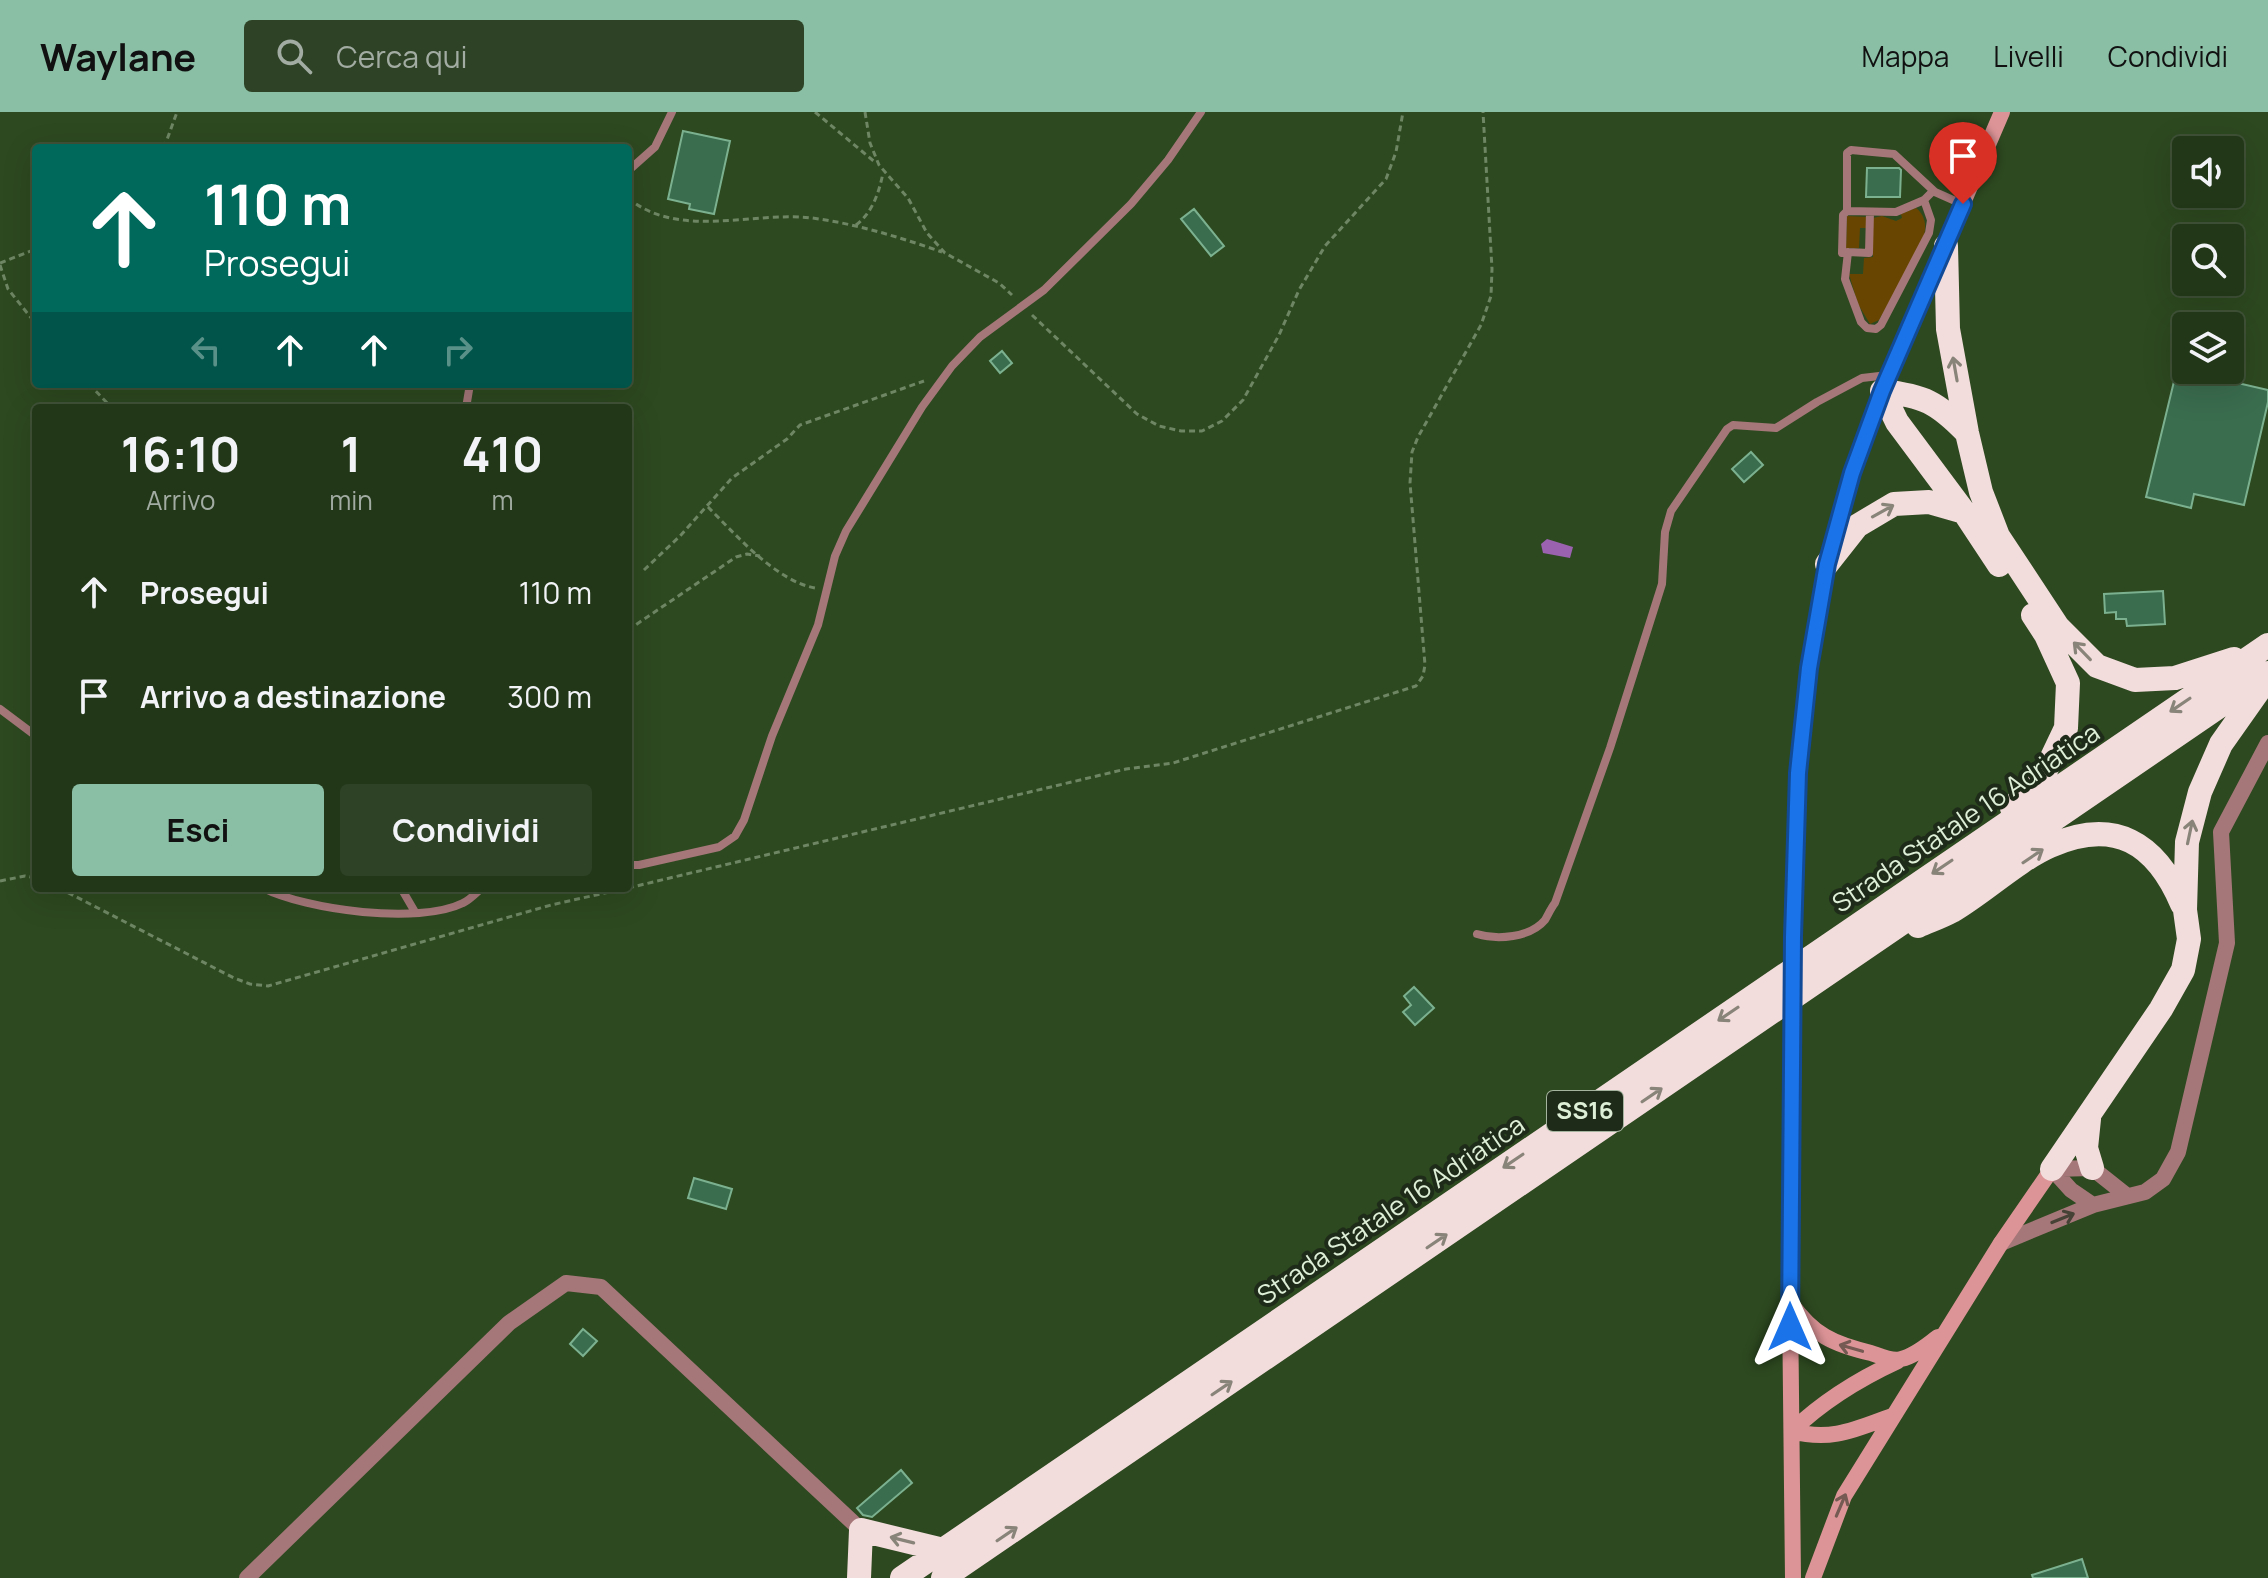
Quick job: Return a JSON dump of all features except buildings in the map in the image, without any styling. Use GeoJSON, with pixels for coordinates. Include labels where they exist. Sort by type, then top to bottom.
{"type":"FeatureCollection","features":[{"type":"Feature","properties":{"kind":"highway"},"geometry":{"type":"LineString","coordinates":[[1946,246],[1948,329],[1981,492],[1998,536],[2058,627],[2097,666],[2135,680],[2175,678],[2266,662]]}},
{"type":"Feature","properties":{"kind":"highway"},"geometry":{"type":"LineString","coordinates":[[1886,383],[1945,411],[1967,433]]}},
{"type":"Feature","properties":{"kind":"highway"},"geometry":{"type":"LineString","coordinates":[[1886,383],[1897,422],[1964,512],[2046,635],[2068,683],[2066,728],[2046,770],[1987,837]]}},
{"type":"Feature","properties":{"kind":"highway"},"geometry":{"type":"LineString","coordinates":[[1827,564],[1857,526],[1894,504],[1929,502],[1964,512]]}},
{"type":"Feature","properties":{"kind":"highway"},"geometry":{"type":"LineString","coordinates":[[2052,1169],[2161,1009],[2183,970],[2189,939],[2185,910],[2187,842],[2200,792],[2221,744],[2266,662]]}},
{"type":"Feature","properties":{"kind":"highway","name":"Strada Statale 16 Adriatica"},"geometry":{"type":"LineString","coordinates":[[902,1578],[1987,837],[2266,662]]}},
{"type":"Feature","properties":{"kind":"highway","name":"Strada Statale 16 Adriatica"},"geometry":{"type":"LineString","coordinates":[[943,1578],[1868,948],[2266,662]]}},
{"type":"Feature","properties":{"kind":"highway"},"geometry":{"type":"LineString","coordinates":[[1868,948],[1951,912],[2049,846],[2092,833],[2127,838],[2151,854],[2171,878],[2185,910]]}},
{"type":"Feature","properties":{"kind":"highway"},"geometry":{"type":"LineString","coordinates":[[2089,1115],[2086,1148],[2092,1168]]}},
{"type":"Feature","properties":{"kind":"highway"},"geometry":{"type":"LineString","coordinates":[[859,1578],[861,1530],[943,1550]]}},
{"type":"Feature","properties":{"kind":"main road"},"geometry":{"type":"LineString","coordinates":[[1793,1578],[1790,1302],[1793,937],[1798,773],[1809,668],[1827,564],[1852,473],[1886,383],[2002,112]]}},
{"type":"Feature","properties":{"kind":"main road"},"geometry":{"type":"LineString","coordinates":[[1813,1578],[1844,1496],[2001,1243],[2052,1169]]}},
{"type":"Feature","properties":{"kind":"main road"},"geometry":{"type":"LineString","coordinates":[[1790,1302],[1816,1333],[1843,1347],[1898,1361]]}},
{"type":"Feature","properties":{"kind":"main road"},"geometry":{"type":"LineString","coordinates":[[1792,1431],[1814,1410],[1873,1373],[1917,1352],[1946,1331]]}},
{"type":"Feature","properties":{"kind":"main road"},"geometry":{"type":"LineString","coordinates":[[1792,1431],[1814,1437],[1840,1434],[1892,1416]]}},
{"type":"Feature","properties":{"kind":"street"},"geometry":{"type":"LineString","coordinates":[[2001,1243],[2093,1205],[2145,1192],[2163,1179],[2178,1152],[2227,943],[2221,832],[2268,743]]}},
{"type":"Feature","properties":{"kind":"street"},"geometry":{"type":"LineString","coordinates":[[2052,1169],[2092,1168],[2126,1195]]}},
{"type":"Feature","properties":{"kind":"street"},"geometry":{"type":"LineString","coordinates":[[2052,1169],[2071,1190],[2093,1205]]}},
{"type":"Feature","properties":{"kind":"street"},"geometry":{"type":"LineString","coordinates":[[247,1578],[509,1323],[566,1283],[601,1287],[861,1530]]}},
{"type":"Feature","properties":{"kind":"lane"},"geometry":{"type":"LineString","coordinates":[[632,167],[655,147],[672,112]]}},
{"type":"Feature","properties":{"kind":"lane"},"geometry":{"type":"LineString","coordinates":[[632,865],[719,847],[735,836],[744,820],[772,736],[818,625],[835,556],[846,531],[922,407],[952,366],[980,337],[1044,290],[1131,204],[1168,160],[1201,112]]}},
{"type":"Feature","properties":{"kind":"lane"},"geometry":{"type":"LineString","coordinates":[[1870,212],[1869,253],[1842,253],[1843,215],[1847,211],[1847,153],[1851,150],[1894,154],[1933,191],[1963,204]]}},
{"type":"Feature","properties":{"kind":"lane"},"geometry":{"type":"LineString","coordinates":[[1847,211],[1896,212],[1924,200],[1933,191]]}},
{"type":"Feature","properties":{"kind":"lane"},"geometry":{"type":"LineString","coordinates":[[1848,252],[1845,279],[1861,322],[1867,328],[1876,329],[1881,325],[1929,233],[1931,220],[1924,200]]}},
{"type":"Feature","properties":{"kind":"lane"},"geometry":{"type":"LineString","coordinates":[[1477,934],[1488,938],[1521,935],[1543,923],[1555,903],[1610,748],[1662,584],[1665,532],[1671,511],[1727,429],[1733,425],[1776,428],[1862,378],[1886,383]]}},
{"type":"Feature","properties":{"kind":"lane"},"geometry":{"type":"LineString","coordinates":[[0,709],[32,733]]}},
{"type":"Feature","properties":{"kind":"lane"},"geometry":{"type":"LineString","coordinates":[[276,892],[333,909],[386,915],[442,910],[464,903],[477,892]]}},
{"type":"Feature","properties":{"kind":"lane"},"geometry":{"type":"LineString","coordinates":[[403,892],[415,912]]}},
{"type":"Feature","properties":{"kind":"path"},"geometry":{"type":"LineString","coordinates":[[165,144],[177,112]]}},
{"type":"Feature","properties":{"kind":"path"},"geometry":{"type":"LineString","coordinates":[[815,112],[879,165],[908,198],[927,233],[945,253]]}},
{"type":"Feature","properties":{"kind":"path"},"geometry":{"type":"LineString","coordinates":[[865,112],[870,143],[879,165]]}},
{"type":"Feature","properties":{"kind":"path"},"geometry":{"type":"LineString","coordinates":[[632,201],[671,219],[722,221],[784,217],[856,225],[945,253],[999,283],[1137,414],[1159,426],[1181,431],[1202,431],[1222,421],[1243,400],[1325,246],[1386,179],[1396,152],[1403,112]]}},
{"type":"Feature","properties":{"kind":"path"},"geometry":{"type":"LineString","coordinates":[[632,887],[1126,769],[1173,763],[1416,686],[1423,676],[1425,665],[1410,483],[1412,452],[1481,325],[1491,296],[1483,112]]}},
{"type":"Feature","properties":{"kind":"path"},"geometry":{"type":"LineString","coordinates":[[856,225],[864,218],[879,191],[884,171]]}},
{"type":"Feature","properties":{"kind":"path"},"geometry":{"type":"LineString","coordinates":[[32,251],[0,264],[8,289],[32,319]]}},
{"type":"Feature","properties":{"kind":"path"},"geometry":{"type":"LineString","coordinates":[[644,570],[680,536],[732,478],[777,447],[800,425],[916,385],[952,366]]}},
{"type":"Feature","properties":{"kind":"path"},"geometry":{"type":"LineString","coordinates":[[93,388],[108,404]]}},
{"type":"Feature","properties":{"kind":"path"},"geometry":{"type":"LineString","coordinates":[[707,505],[741,541],[786,576],[805,586],[827,590]]}},
{"type":"Feature","properties":{"kind":"path"},"geometry":{"type":"LineString","coordinates":[[632,627],[736,557],[747,554],[760,556]]}},
{"type":"Feature","properties":{"kind":"path"},"geometry":{"type":"LineString","coordinates":[[0,881],[32,877]]}},
{"type":"Feature","properties":{"kind":"path"},"geometry":{"type":"LineString","coordinates":[[67,892],[234,978],[268,986],[551,905],[609,892]]}},
{"type":"Feature","properties":{"kind":"shaded area"},"geometry":{"type":"Polygon","coordinates":[[[1916,208],[1922,214],[1925,226],[1919,249],[1879,320],[1870,324],[1858,304],[1849,274],[1863,274],[1864,258],[1873,257],[1873,218],[1882,216],[1896,221],[1902,218],[1901,214],[1916,208]]]}},
{"type":"Feature","properties":{"kind":"shaded area"},"geometry":{"type":"Polygon","coordinates":[[[1847,216],[1868,217],[1867,228],[1860,228],[1859,248],[1846,248],[1847,216]]]}},
{"type":"Feature","properties":{"kind":"shaded area"},"geometry":{"type":"Polygon","coordinates":[[[1547,539],[1573,547],[1570,558],[1543,553],[1541,544],[1547,539]]]}},
{"type":"Feature","properties":{"kind":"route"},"geometry":{"type":"LineString","coordinates":[[1790,1327],[1793,937],[1798,773],[1809,668],[1827,564],[1852,473],[1882,391],[1963,204]]}}]}
